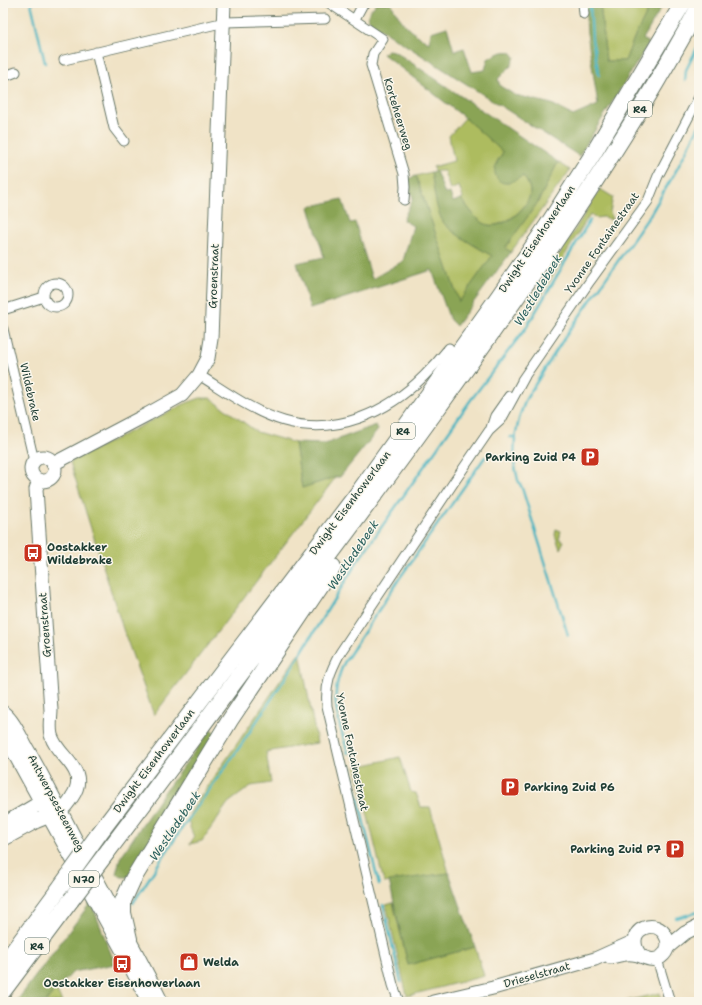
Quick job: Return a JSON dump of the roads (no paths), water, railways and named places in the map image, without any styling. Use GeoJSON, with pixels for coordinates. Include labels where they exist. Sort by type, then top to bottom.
{"type":"FeatureCollection","features":[{"type":"Feature","properties":{"kind":"highway","name":"Dwight Eisenhowerlaan"},"geometry":{"type":"LineString","coordinates":[[4,962],[98,835],[361,489],[494,302],[547,226],[593,154],[683,3]]}},
{"type":"Feature","properties":{"kind":"highway","name":"Dwight Eisenhowerlaan"},"geometry":{"type":"LineString","coordinates":[[3,991],[385,480],[502,319],[578,208],[670,61],[699,7]]}},
{"type":"Feature","properties":{"kind":"highway"},"geometry":{"type":"LineString","coordinates":[[129,939],[123,913],[123,901],[133,879],[230,720],[348,544],[385,480]]}},
{"type":"Feature","properties":{"kind":"main road","name":"Antwerpsesteenweg"},"geometry":{"type":"LineString","coordinates":[[3,713],[16,730],[51,807],[149,1002]]}},
{"type":"Feature","properties":{"kind":"main road","name":"Antwerpsesteenweg"},"geometry":{"type":"LineString","coordinates":[[3,732],[51,807],[129,939],[161,1002]]}},
{"type":"Feature","properties":{"kind":"main road"},"geometry":{"type":"LineString","coordinates":[[3,824],[51,807]]}},
{"type":"Feature","properties":{"kind":"main road"},"geometry":{"type":"LineString","coordinates":[[3,839],[32,822],[51,807]]}},
{"type":"Feature","properties":{"kind":"street","name":"Groenstraat"},"geometry":{"type":"LineString","coordinates":[[53,464],[182,395],[199,375],[208,358],[211,339],[224,3]]}},
{"type":"Feature","properties":{"kind":"street"},"geometry":{"type":"LineString","coordinates":[[329,3],[354,19],[365,3]]}},
{"type":"Feature","properties":{"kind":"street"},"geometry":{"type":"LineString","coordinates":[[583,3],[584,14]]}},
{"type":"Feature","properties":{"kind":"street"},"geometry":{"type":"LineString","coordinates":[[64,60],[224,22],[324,19]]}},
{"type":"Feature","properties":{"kind":"street","name":"Korteheerweg"},"geometry":{"type":"LineString","coordinates":[[354,19],[383,39],[373,54],[371,65],[404,174],[406,187],[404,200]]}},
{"type":"Feature","properties":{"kind":"street"},"geometry":{"type":"LineString","coordinates":[[96,52],[114,128],[124,141]]}},
{"type":"Feature","properties":{"kind":"street"},"geometry":{"type":"LineString","coordinates":[[3,77],[16,72]]}},
{"type":"Feature","properties":{"kind":"street","name":"Yvonne Fontainestraat"},"geometry":{"type":"LineString","coordinates":[[399,1002],[393,985],[327,706],[327,683],[340,653],[454,482],[490,431],[501,420],[525,376],[590,281],[648,201],[658,176],[699,97]]}},
{"type":"Feature","properties":{"kind":"street"},"geometry":{"type":"LineString","coordinates":[[3,310],[44,297]]}},
{"type":"Feature","properties":{"kind":"street","name":"Wildebrake"},"geometry":{"type":"LineString","coordinates":[[3,329],[18,387],[34,461]]}},
{"type":"Feature","properties":{"kind":"street"},"geometry":{"type":"LineString","coordinates":[[199,375],[253,408],[283,420],[309,426],[325,426],[356,420],[388,404],[424,376],[448,348]]}},
{"type":"Feature","properties":{"kind":"street"},"geometry":{"type":"LineString","coordinates":[[40,457],[50,459],[53,464],[54,471],[50,478],[39,480],[31,471],[34,461],[40,457]]}},
{"type":"Feature","properties":{"kind":"street","name":"Groenstraat"},"geometry":{"type":"LineString","coordinates":[[39,480],[36,489],[51,710],[51,735],[57,746],[72,765],[78,777],[77,790],[64,808],[51,807]]}},
{"type":"Feature","properties":{"kind":"street","name":"Drieselstraat"},"geometry":{"type":"LineString","coordinates":[[433,1002],[494,988],[595,959],[635,941],[639,932],[646,927],[655,927],[664,932],[676,928],[699,925]]}},
{"type":"Feature","properties":{"kind":"street","name":"Drieselstraat"},"geometry":{"type":"LineString","coordinates":[[595,959],[632,954],[649,960],[657,959],[668,947],[685,933],[699,925]]}},
{"type":"Feature","properties":{"kind":"street"},"geometry":{"type":"LineString","coordinates":[[664,932],[667,937],[668,947]]}},
{"type":"Feature","properties":{"kind":"street"},"geometry":{"type":"LineString","coordinates":[[635,941],[635,947],[641,956]]}},
{"type":"Feature","properties":{"kind":"street"},"geometry":{"type":"LineString","coordinates":[[657,959],[670,1002]]}},
{"type":"Feature","properties":{"kind":"waterway"},"geometry":{"type":"LineString","coordinates":[[31,3],[45,63]]}},
{"type":"Feature","properties":{"kind":"waterway"},"geometry":{"type":"LineString","coordinates":[[590,3],[592,39],[599,75]]}},
{"type":"Feature","properties":{"kind":"waterway"},"geometry":{"type":"LineString","coordinates":[[685,81],[686,70],[699,44]]}},
{"type":"Feature","properties":{"kind":"waterway","name":"Westledebeek"},"geometry":{"type":"LineString","coordinates":[[568,635],[522,488],[518,480],[514,462],[515,437],[520,415],[526,399],[563,340],[650,215],[677,169],[699,126]]}},
{"type":"Feature","properties":{"kind":"waterway","name":"Westledebeek"},"geometry":{"type":"LineString","coordinates":[[133,903],[180,831],[241,745],[288,674],[357,562],[470,401],[526,328],[590,220]]}},
{"type":"Feature","properties":{"kind":"waterway","name":"Westledebeek"},"geometry":{"type":"LineString","coordinates":[[510,437],[515,437]]}},
{"type":"Feature","properties":{"kind":"waterway"},"geometry":{"type":"LineString","coordinates":[[348,753],[336,708],[336,687],[344,663],[399,579],[485,457]]}},
{"type":"Feature","properties":{"kind":"waterway"},"geometry":{"type":"LineString","coordinates":[[350,766],[379,885]]}},
{"type":"Feature","properties":{"kind":"waterway"},"geometry":{"type":"LineString","coordinates":[[383,905],[401,982]]}},
{"type":"Feature","properties":{"kind":"waterway","name":"Westledebeek"},"geometry":{"type":"LineString","coordinates":[[676,918],[699,912]]}},
{"type":"Feature","properties":{"kind":"place","name":"Parking Zuid P4"},"geometry":{"type":"Point","coordinates":[590,457]}},
{"type":"Feature","properties":{"kind":"place","name":"Oostakker Wildebrake"},"geometry":{"type":"Point","coordinates":[33,553]}},
{"type":"Feature","properties":{"kind":"place","name":"Parking Zuid P6"},"geometry":{"type":"Point","coordinates":[510,787]}},
{"type":"Feature","properties":{"kind":"place","name":"Parking Zuid P7"},"geometry":{"type":"Point","coordinates":[675,849]}},
{"type":"Feature","properties":{"kind":"place","name":"Welda"},"geometry":{"type":"Point","coordinates":[189,962]}},
{"type":"Feature","properties":{"kind":"place","name":"Oostakker Eisenhowerlaan"},"geometry":{"type":"Point","coordinates":[122,964]}}]}
